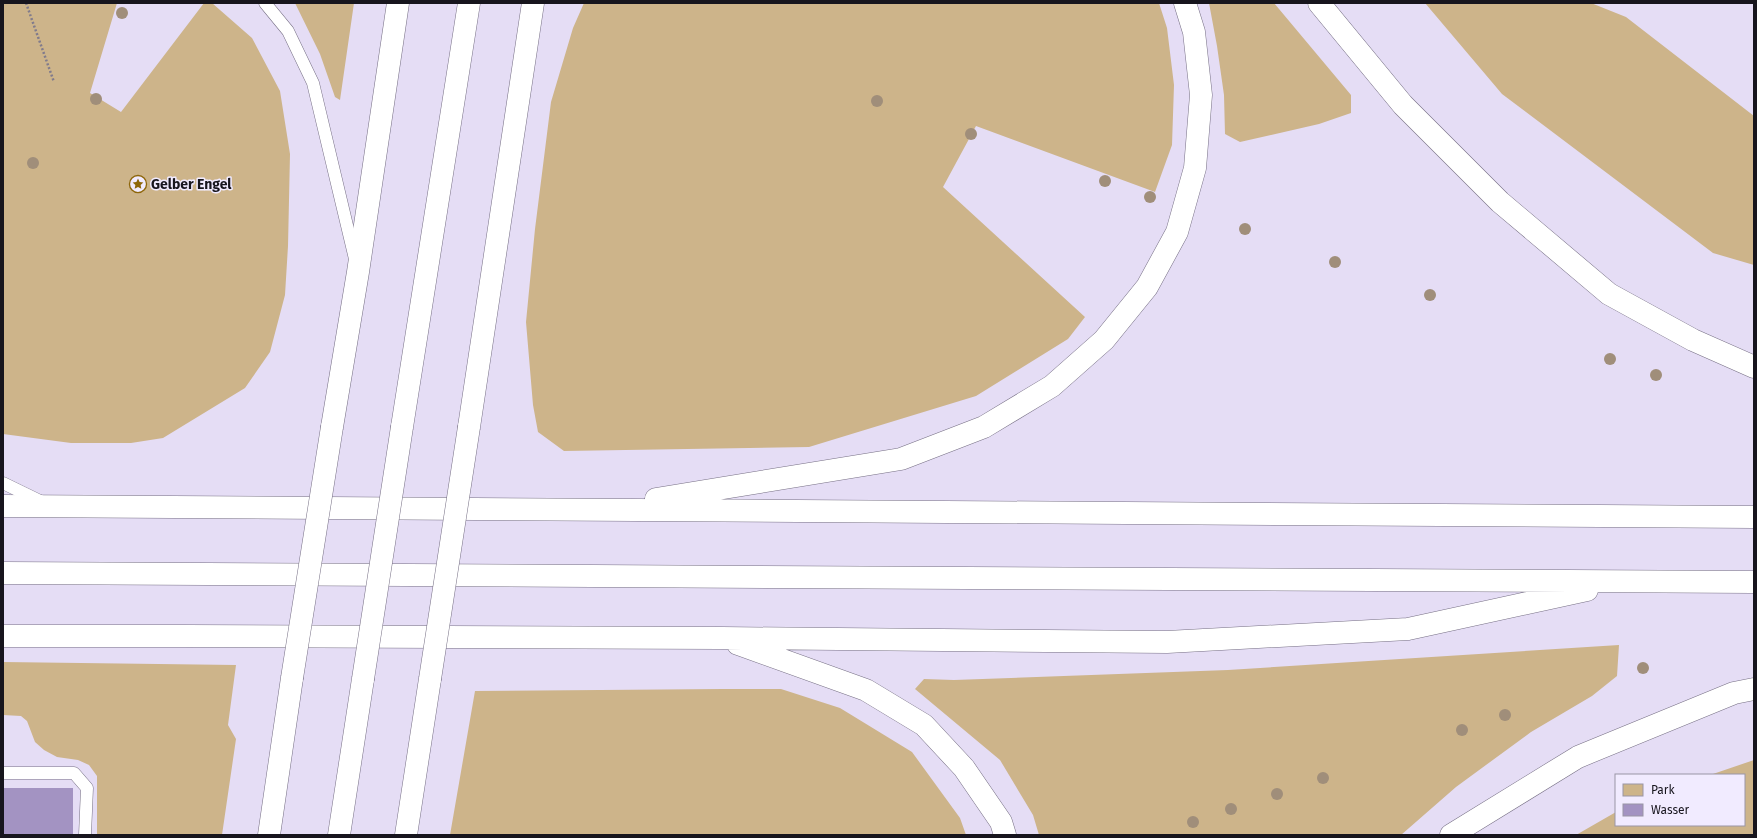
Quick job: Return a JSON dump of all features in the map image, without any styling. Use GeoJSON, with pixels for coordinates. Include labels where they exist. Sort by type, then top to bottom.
{"type":"FeatureCollection","features":[{"type":"Feature","properties":{"kind":"highway"},"geometry":{"type":"LineString","coordinates":[[269,835],[292,678],[358,272],[398,3]]}},
{"type":"Feature","properties":{"kind":"highway"},"geometry":{"type":"LineString","coordinates":[[339,835],[469,3]]}},
{"type":"Feature","properties":{"kind":"highway"},"geometry":{"type":"LineString","coordinates":[[406,835],[533,3]]}},
{"type":"Feature","properties":{"kind":"highway"},"geometry":{"type":"LineString","coordinates":[[517,106],[548,3]]}},
{"type":"Feature","properties":{"kind":"highway"},"geometry":{"type":"LineString","coordinates":[[595,509],[901,459],[984,427],[1052,386],[1104,340],[1147,287],[1177,232],[1195,168],[1201,95],[1194,32],[1185,3]]}},
{"type":"Feature","properties":{"kind":"highway"},"geometry":{"type":"LineString","coordinates":[[1319,3],[1403,105],[1494,197],[1609,294],[1693,340],[1754,367]]}},
{"type":"Feature","properties":{"kind":"highway"},"geometry":{"type":"LineString","coordinates":[[3,506],[1754,517]]}},
{"type":"Feature","properties":{"kind":"highway"},"geometry":{"type":"LineString","coordinates":[[3,574],[1754,582]]}},
{"type":"Feature","properties":{"kind":"highway"},"geometry":{"type":"LineString","coordinates":[[3,636],[722,638],[1167,642],[1408,629],[1627,581]]}},
{"type":"Feature","properties":{"kind":"highway"},"geometry":{"type":"LineString","coordinates":[[3,647],[185,636]]}},
{"type":"Feature","properties":{"kind":"highway"},"geometry":{"type":"LineString","coordinates":[[722,638],[866,690],[924,725],[964,768],[1001,822],[1005,835]]}},
{"type":"Feature","properties":{"kind":"highway"},"geometry":{"type":"LineString","coordinates":[[1451,835],[1578,757],[1734,693],[1754,689]]}},
{"type":"Feature","properties":{"kind":"lane"},"geometry":{"type":"LineString","coordinates":[[265,3],[288,31],[313,83],[358,272]]}},
{"type":"Feature","properties":{"kind":"lane"},"geometry":{"type":"LineString","coordinates":[[3,483],[48,506]]}},
{"type":"Feature","properties":{"kind":"lane"},"geometry":{"type":"LineString","coordinates":[[3,773],[74,773],[87,788],[85,835]]}},
{"type":"Feature","properties":{"kind":"path"},"geometry":{"type":"LineString","coordinates":[[26,3],[54,82]]}},
{"type":"Feature","properties":{"kind":"green space"},"geometry":{"type":"Polygon","coordinates":[[[3,3],[117,3],[90,93],[121,112],[204,3],[212,3],[252,38],[280,91],[290,154],[288,246],[285,295],[270,352],[245,388],[163,438],[131,443],[71,443],[3,434],[3,3]]]}},
{"type":"Feature","properties":{"kind":"green space"},"geometry":{"type":"Polygon","coordinates":[[[295,3],[354,3],[340,100],[335,97],[320,54],[295,3]]]}},
{"type":"Feature","properties":{"kind":"green space"},"geometry":{"type":"Polygon","coordinates":[[[584,3],[1159,3],[1167,28],[1174,85],[1172,145],[1155,192],[976,126],[943,187],[1085,317],[1068,339],[976,396],[809,447],[564,451],[538,432],[533,405],[526,322],[535,229],[551,102],[573,28],[584,3]]]}},
{"type":"Feature","properties":{"kind":"green space"},"geometry":{"type":"Polygon","coordinates":[[[1209,3],[1274,3],[1351,95],[1351,113],[1319,124],[1240,142],[1225,134],[1224,95],[1209,3]]]}},
{"type":"Feature","properties":{"kind":"green space"},"geometry":{"type":"Polygon","coordinates":[[[1425,3],[1591,3],[1626,17],[1754,116],[1754,265],[1713,253],[1502,94],[1425,3]]]}},
{"type":"Feature","properties":{"kind":"green space"},"geometry":{"type":"Polygon","coordinates":[[[1619,645],[1617,676],[1592,696],[1531,732],[1456,787],[1401,835],[1039,835],[1033,815],[1000,760],[915,689],[924,679],[954,680],[1228,670],[1619,645]]]}},
{"type":"Feature","properties":{"kind":"green space"},"geometry":{"type":"Polygon","coordinates":[[[3,662],[236,665],[228,725],[236,739],[222,835],[97,835],[97,776],[89,765],[78,760],[57,757],[44,750],[35,742],[27,721],[21,716],[3,715],[3,662]]]}},
{"type":"Feature","properties":{"kind":"green space"},"geometry":{"type":"Polygon","coordinates":[[[781,689],[840,708],[912,752],[960,818],[966,835],[450,835],[475,691],[781,689]]]}},
{"type":"Feature","properties":{"kind":"green space"},"geometry":{"type":"Polygon","coordinates":[[[1754,760],[1754,835],[1576,835],[1615,813],[1615,826],[1745,826],[1745,774],[1713,774],[1754,760]]]}},
{"type":"Feature","properties":{"kind":"water"},"geometry":{"type":"Polygon","coordinates":[[[3,788],[73,788],[73,835],[3,835],[3,788]]]}},
{"type":"Feature","properties":{"kind":"place","name":"Gelber Engel"},"geometry":{"type":"Point","coordinates":[138,184]}}]}
